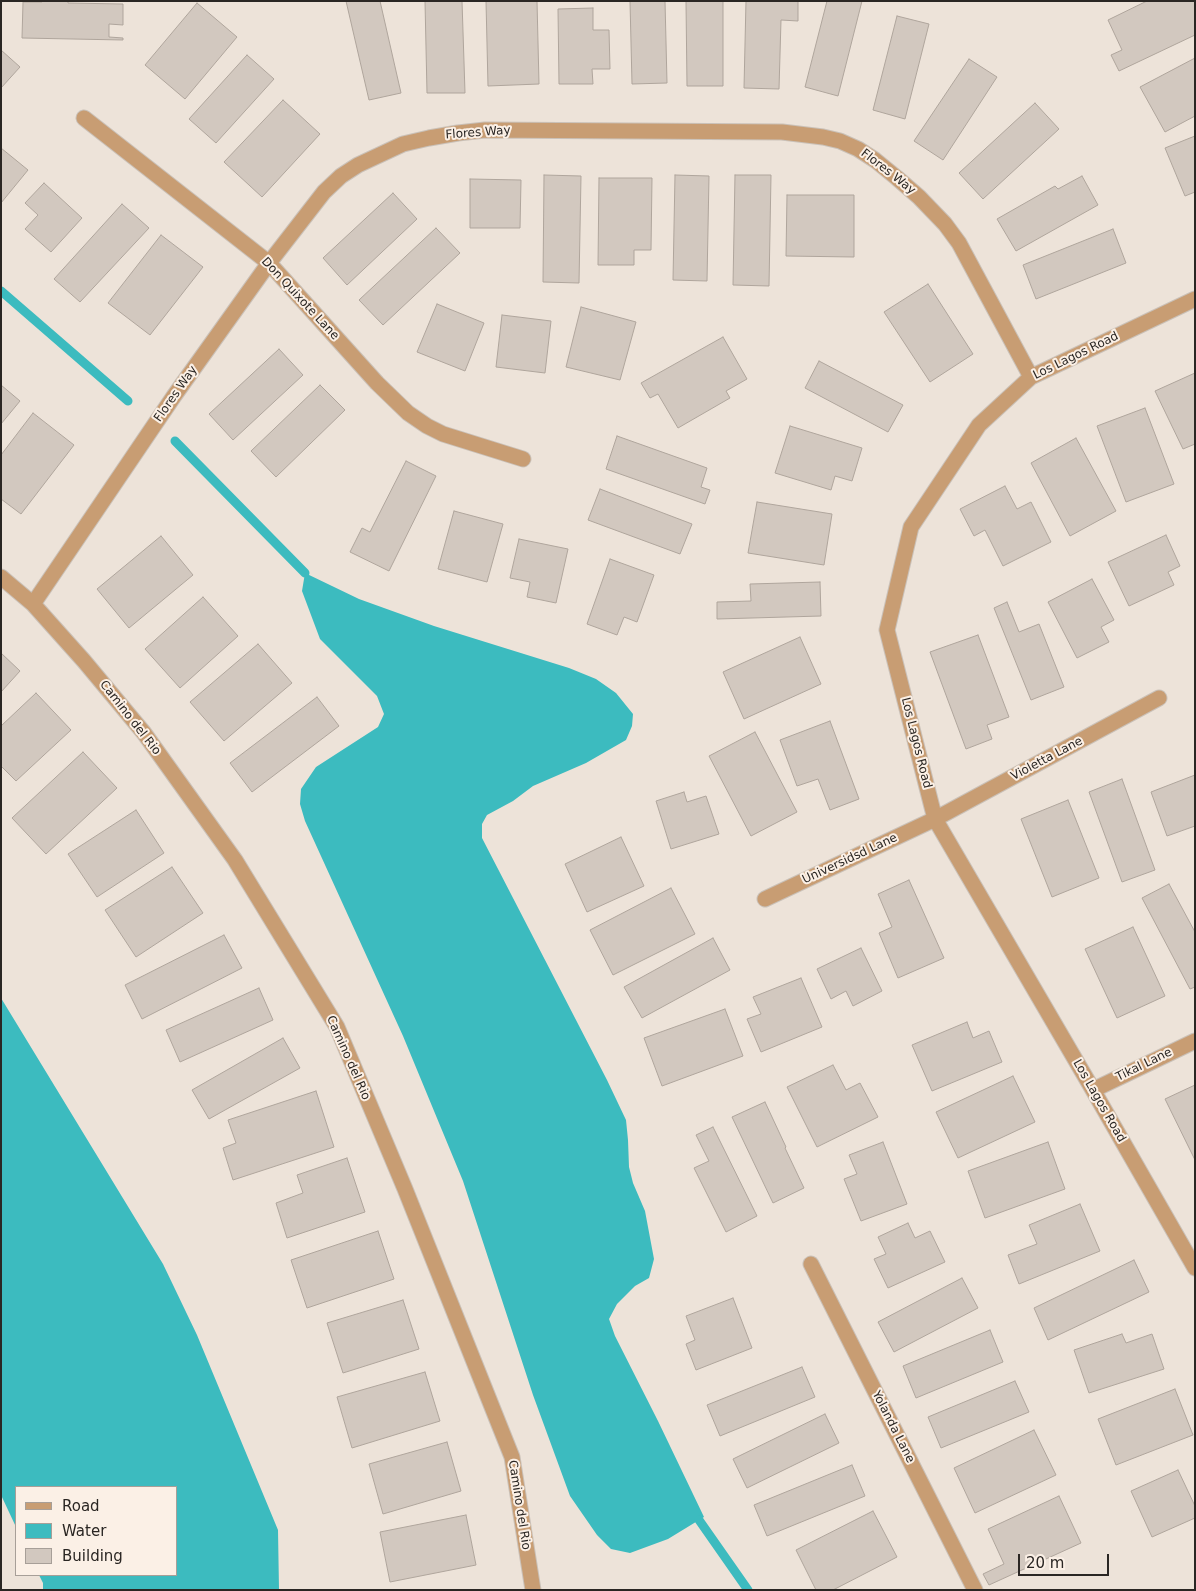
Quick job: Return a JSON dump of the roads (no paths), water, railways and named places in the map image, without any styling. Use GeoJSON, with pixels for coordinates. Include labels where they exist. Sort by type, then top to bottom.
{"type":"FeatureCollection","features":[{"type":"Feature","properties":{"kind":"street","name":"Don Quixote Lane"},"geometry":{"type":"LineString","coordinates":[[84,118],[269,263],[377,384],[408,414],[443,434],[523,459]]}},
{"type":"Feature","properties":{"kind":"street","name":"Flores Way"},"geometry":{"type":"LineString","coordinates":[[33,604],[174,396],[269,263],[324,192],[341,176],[358,165],[404,144],[429,138],[486,130],[782,132],[805,134],[840,141],[858,148],[919,197],[945,224],[959,243],[1031,377]]}},
{"type":"Feature","properties":{"kind":"street","name":"Los Lagos Road"},"geometry":{"type":"LineString","coordinates":[[1195,299],[1031,377],[979,425],[911,527],[887,630],[935,819],[1195,1268]]}},
{"type":"Feature","properties":{"kind":"street","name":"Camino del Rio"},"geometry":{"type":"LineString","coordinates":[[1,578],[33,604],[84,661],[150,741],[235,860],[337,1027],[405,1189],[512,1457],[533,1590]]}},
{"type":"Feature","properties":{"kind":"street","name":"Violetta Lane"},"geometry":{"type":"LineString","coordinates":[[935,819],[1159,698]]}},
{"type":"Feature","properties":{"kind":"street","name":"Universidsd Lane"},"geometry":{"type":"LineString","coordinates":[[765,899],[935,819]]}},
{"type":"Feature","properties":{"kind":"street","name":"Tikal Lane"},"geometry":{"type":"LineString","coordinates":[[1093,1090],[1195,1040]]}},
{"type":"Feature","properties":{"kind":"street","name":"Yolanda Lane"},"geometry":{"type":"LineString","coordinates":[[811,1264],[975,1590]]}},
{"type":"Feature","properties":{"kind":"water"},"geometry":{"type":"Polygon","coordinates":[[[305,573],[359,599],[434,626],[569,668],[596,679],[616,693],[633,714],[632,726],[626,740],[586,763],[533,786],[513,801],[487,815],[482,824],[482,838],[626,1120],[629,1167],[633,1183],[645,1211],[654,1259],[649,1278],[635,1286],[617,1304],[609,1319],[615,1336],[704,1517],[668,1539],[630,1553],[611,1549],[597,1535],[570,1496],[533,1395],[463,1181],[403,1036],[305,821],[300,804],[301,789],[316,767],[378,727],[384,714],[377,696],[320,639],[302,591],[305,573]]]}},
{"type":"Feature","properties":{"kind":"water"},"geometry":{"type":"Polygon","coordinates":[[[1,998],[163,1264],[197,1335],[278,1530],[279,1590],[43,1590],[43,1583],[40,1576],[178,1576],[178,1486],[15,1486],[15,1525],[1,1495],[1,998]]]}},
{"type":"Feature","properties":{"kind":"waterway"},"geometry":{"type":"LineString","coordinates":[[1,291],[128,401]]}},
{"type":"Feature","properties":{"kind":"waterway"},"geometry":{"type":"LineString","coordinates":[[175,441],[305,573]]}},
{"type":"Feature","properties":{"kind":"waterway"},"geometry":{"type":"LineString","coordinates":[[699,1520],[748,1590]]}}]}
